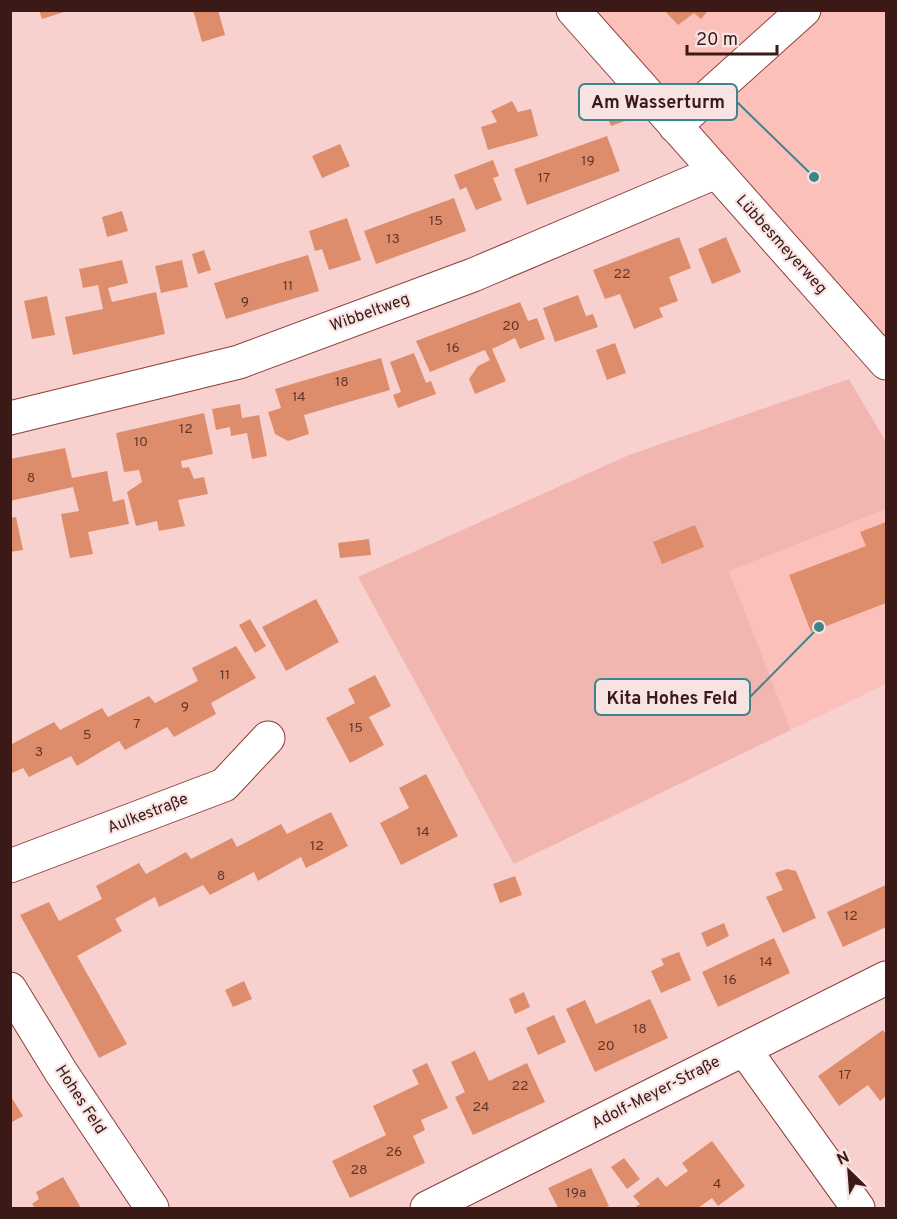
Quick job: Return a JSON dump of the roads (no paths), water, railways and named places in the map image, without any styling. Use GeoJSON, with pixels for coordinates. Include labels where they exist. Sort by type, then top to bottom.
{"type":"FeatureCollection","features":[{"type":"Feature","properties":{"kind":"street","name":"Lübbesmeyerweg"},"geometry":{"type":"LineString","coordinates":[[573,10],[886,363]]}},
{"type":"Feature","properties":{"kind":"street"},"geometry":{"type":"LineString","coordinates":[[675,126],[804,10]]}},
{"type":"Feature","properties":{"kind":"street","name":"Wibbeltweg"},"geometry":{"type":"LineString","coordinates":[[10,418],[239,362],[473,275],[716,172]]}},
{"type":"Feature","properties":{"kind":"street","name":"Aulkestraße"},"geometry":{"type":"LineString","coordinates":[[10,866],[224,785],[268,738]]}},
{"type":"Feature","properties":{"kind":"street","name":"Adolf-Meyer-Straße"},"geometry":{"type":"LineString","coordinates":[[427,1209],[886,978]]}},
{"type":"Feature","properties":{"kind":"street","name":"Hohes Feld"},"geometry":{"type":"LineString","coordinates":[[10,988],[61,1072],[152,1209]]}},
{"type":"Feature","properties":{"kind":"street"},"geometry":{"type":"LineString","coordinates":[[744,1049],[858,1209]]}},
{"type":"Feature","properties":{"kind":"place","name":"Am Wasserturm"},"geometry":{"type":"Point","coordinates":[814,177]}},
{"type":"Feature","properties":{"kind":"place","name":"Kita Hohes Feld"},"geometry":{"type":"Point","coordinates":[819,627]}}]}
